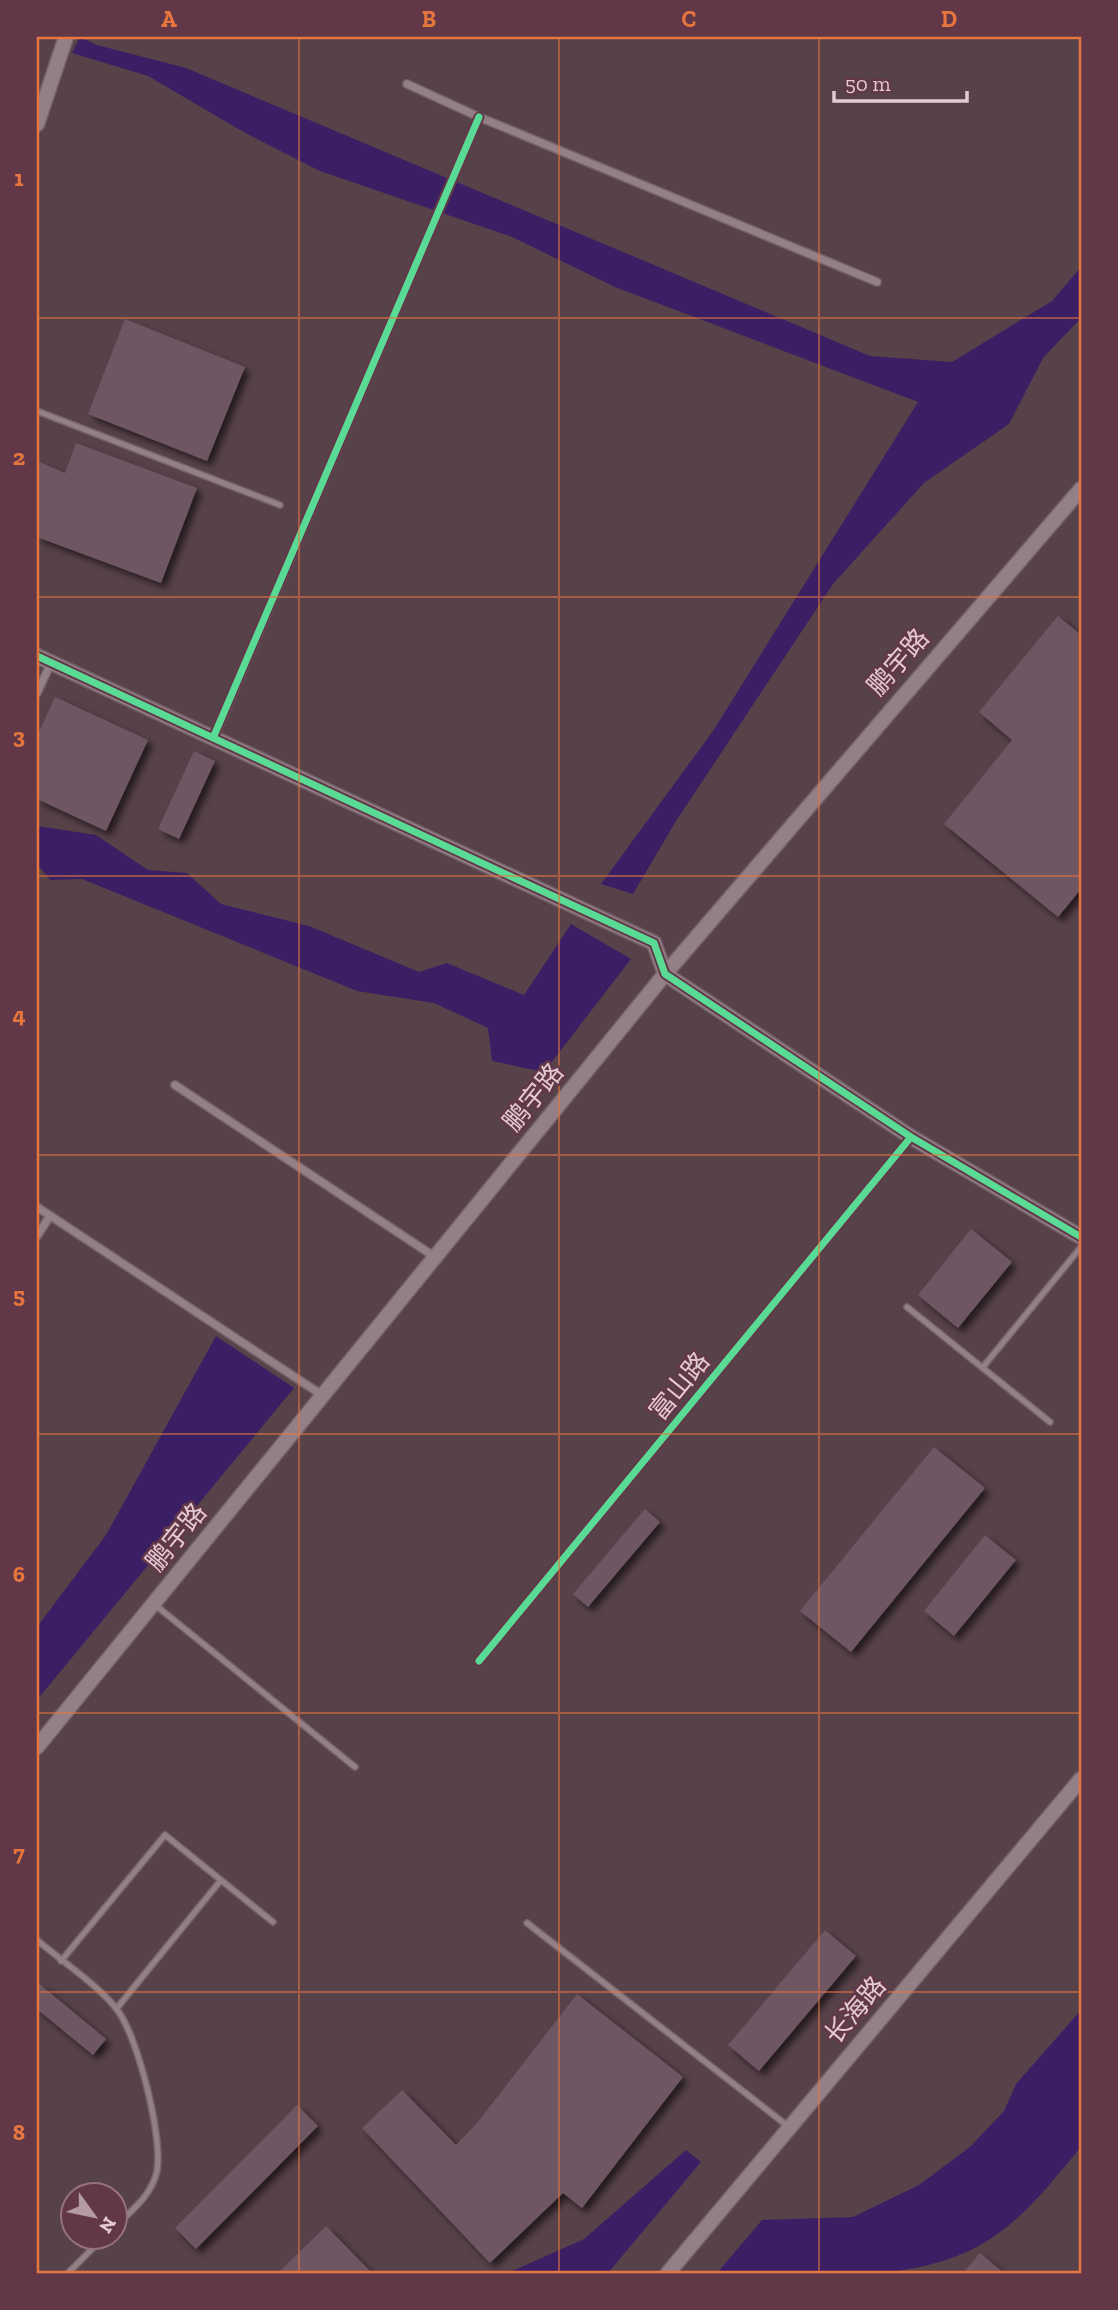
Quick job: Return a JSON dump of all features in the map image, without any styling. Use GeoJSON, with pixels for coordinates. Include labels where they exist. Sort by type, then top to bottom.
{"type":"FeatureCollection","features":[{"type":"Feature","properties":{"kind":"street"},"geometry":{"type":"LineString","coordinates":[[37,124],[66,37]]}},
{"type":"Feature","properties":{"kind":"street"},"geometry":{"type":"LineString","coordinates":[[407,84],[479,117],[877,282]]}},
{"type":"Feature","properties":{"kind":"street"},"geometry":{"type":"LineString","coordinates":[[213,738],[479,117]]}},
{"type":"Feature","properties":{"kind":"street","name":"鹏宇路"},"geometry":{"type":"LineString","coordinates":[[37,1747],[664,974],[1081,489]]}},
{"type":"Feature","properties":{"kind":"street"},"geometry":{"type":"LineString","coordinates":[[37,656],[654,943],[664,974],[911,1137],[1081,1237]]}},
{"type":"Feature","properties":{"kind":"street"},"geometry":{"type":"LineString","coordinates":[[37,693],[51,663]]}},
{"type":"Feature","properties":{"kind":"street"},"geometry":{"type":"LineString","coordinates":[[175,1085],[435,1256]]}},
{"type":"Feature","properties":{"kind":"street","name":"富山路"},"geometry":{"type":"LineString","coordinates":[[479,1661],[911,1137]]}},
{"type":"Feature","properties":{"kind":"street"},"geometry":{"type":"LineString","coordinates":[[37,1207],[322,1395]]}},
{"type":"Feature","properties":{"kind":"street"},"geometry":{"type":"LineString","coordinates":[[37,1236],[50,1216]]}},
{"type":"Feature","properties":{"kind":"street","name":"长海路"},"geometry":{"type":"LineString","coordinates":[[668,2273],[1081,1779]]}},
{"type":"Feature","properties":{"kind":"lane"},"geometry":{"type":"LineString","coordinates":[[37,411],[280,505]]}},
{"type":"Feature","properties":{"kind":"lane"},"geometry":{"type":"LineString","coordinates":[[983,1367],[1081,1247]]}},
{"type":"Feature","properties":{"kind":"lane"},"geometry":{"type":"LineString","coordinates":[[907,1307],[1051,1422]]}},
{"type":"Feature","properties":{"kind":"lane"},"geometry":{"type":"LineString","coordinates":[[153,1604],[355,1767]]}},
{"type":"Feature","properties":{"kind":"lane"},"geometry":{"type":"LineString","coordinates":[[61,1961],[165,1835],[273,1922]]}},
{"type":"Feature","properties":{"kind":"lane"},"geometry":{"type":"LineString","coordinates":[[117,2008],[221,1880]]}},
{"type":"Feature","properties":{"kind":"lane"},"geometry":{"type":"LineString","coordinates":[[527,1923],[789,2127]]}},
{"type":"Feature","properties":{"kind":"lane"},"geometry":{"type":"LineString","coordinates":[[37,1940],[117,2008],[133,2034],[157,2136],[157,2171],[148,2194],[130,2212]]}},
{"type":"Feature","properties":{"kind":"lane"},"geometry":{"type":"LineString","coordinates":[[68,2273],[91,2250]]}},
{"type":"Feature","properties":{"kind":"shaded area"},"geometry":{"type":"Polygon","coordinates":[[[80,37],[97,45],[186,68],[870,356],[952,362],[1052,301],[1081,267],[1081,318],[1043,358],[1009,424],[924,483],[833,584],[676,821],[633,894],[601,884],[713,731],[918,402],[615,287],[512,237],[320,171],[247,134],[148,76],[72,53],[80,37]]]}},
{"type":"Feature","properties":{"kind":"shaded area"},"geometry":{"type":"Polygon","coordinates":[[[37,826],[96,835],[148,870],[187,873],[221,904],[309,926],[419,972],[447,963],[524,995],[571,924],[631,959],[544,1072],[492,1061],[488,1028],[434,1003],[357,991],[82,879],[50,880],[37,864],[37,826]]]}},
{"type":"Feature","properties":{"kind":"shaded area"},"geometry":{"type":"Polygon","coordinates":[[[216,1336],[294,1388],[37,1700],[37,1627],[106,1535],[216,1336]]]}},
{"type":"Feature","properties":{"kind":"shaded area"},"geometry":{"type":"Polygon","coordinates":[[[1081,2010],[1081,2147],[1031,2205],[996,2235],[966,2252],[934,2264],[898,2271],[824,2275],[717,2273],[762,2220],[853,2217],[919,2185],[970,2147],[1004,2111],[1016,2084],[1081,2010]]]}},
{"type":"Feature","properties":{"kind":"shaded area"},"geometry":{"type":"Polygon","coordinates":[[[686,2150],[701,2162],[608,2273],[508,2273],[584,2239],[686,2150]]]}},
{"type":"Feature","properties":{"kind":"building"},"geometry":{"type":"Polygon","coordinates":[[[125,319],[245,367],[207,461],[88,414],[125,319]]]}},
{"type":"Feature","properties":{"kind":"building"},"geometry":{"type":"Polygon","coordinates":[[[76,443],[197,488],[161,583],[37,537],[37,461],[65,473],[76,443]]]}},
{"type":"Feature","properties":{"kind":"building"},"geometry":{"type":"Polygon","coordinates":[[[1058,616],[1081,635],[1081,889],[1058,917],[944,824],[1012,740],[979,712],[1058,616]]]}},
{"type":"Feature","properties":{"kind":"building"},"geometry":{"type":"Polygon","coordinates":[[[55,697],[148,740],[106,831],[37,799],[37,736],[55,697]]]}},
{"type":"Feature","properties":{"kind":"building"},"geometry":{"type":"Polygon","coordinates":[[[194,751],[215,761],[179,839],[158,829],[194,751]]]}},
{"type":"Feature","properties":{"kind":"building"},"geometry":{"type":"Polygon","coordinates":[[[971,1229],[1012,1262],[958,1328],[918,1295],[971,1229]]]}},
{"type":"Feature","properties":{"kind":"building"},"geometry":{"type":"Polygon","coordinates":[[[934,1447],[985,1488],[851,1652],[800,1611],[934,1447]]]}},
{"type":"Feature","properties":{"kind":"building"},"geometry":{"type":"Polygon","coordinates":[[[645,1509],[660,1522],[588,1607],[573,1594],[645,1509]]]}},
{"type":"Feature","properties":{"kind":"building"},"geometry":{"type":"Polygon","coordinates":[[[985,1535],[1016,1560],[954,1636],[924,1611],[985,1535]]]}},
{"type":"Feature","properties":{"kind":"building"},"geometry":{"type":"Polygon","coordinates":[[[825,1930],[856,1956],[759,2071],[728,2045],[825,1930]]]}},
{"type":"Feature","properties":{"kind":"building"},"geometry":{"type":"Polygon","coordinates":[[[37,1982],[106,2039],[93,2055],[37,2009],[37,1982]]]}},
{"type":"Feature","properties":{"kind":"building"},"geometry":{"type":"Polygon","coordinates":[[[577,1994],[683,2077],[582,2208],[563,2193],[490,2263],[362,2128],[402,2090],[456,2145],[477,2123],[577,1994]]]}},
{"type":"Feature","properties":{"kind":"building"},"geometry":{"type":"Polygon","coordinates":[[[297,2105],[318,2126],[196,2249],[175,2228],[297,2105]]]}},
{"type":"Feature","properties":{"kind":"building"},"geometry":{"type":"Polygon","coordinates":[[[326,2226],[372,2273],[278,2273],[326,2226]]]}},
{"type":"Feature","properties":{"kind":"building"},"geometry":{"type":"Polygon","coordinates":[[[980,2253],[1004,2273],[963,2273],[980,2253]]]}},
{"type":"Feature","properties":{"kind":"cycle path"},"geometry":{"type":"LineString","coordinates":[[213,738],[479,117]]}},
{"type":"Feature","properties":{"kind":"cycle path"},"geometry":{"type":"LineString","coordinates":[[37,656],[654,943],[665,974],[911,1137],[1081,1237]]}},
{"type":"Feature","properties":{"kind":"cycle path"},"geometry":{"type":"LineString","coordinates":[[479,1661],[911,1137]]}}]}
